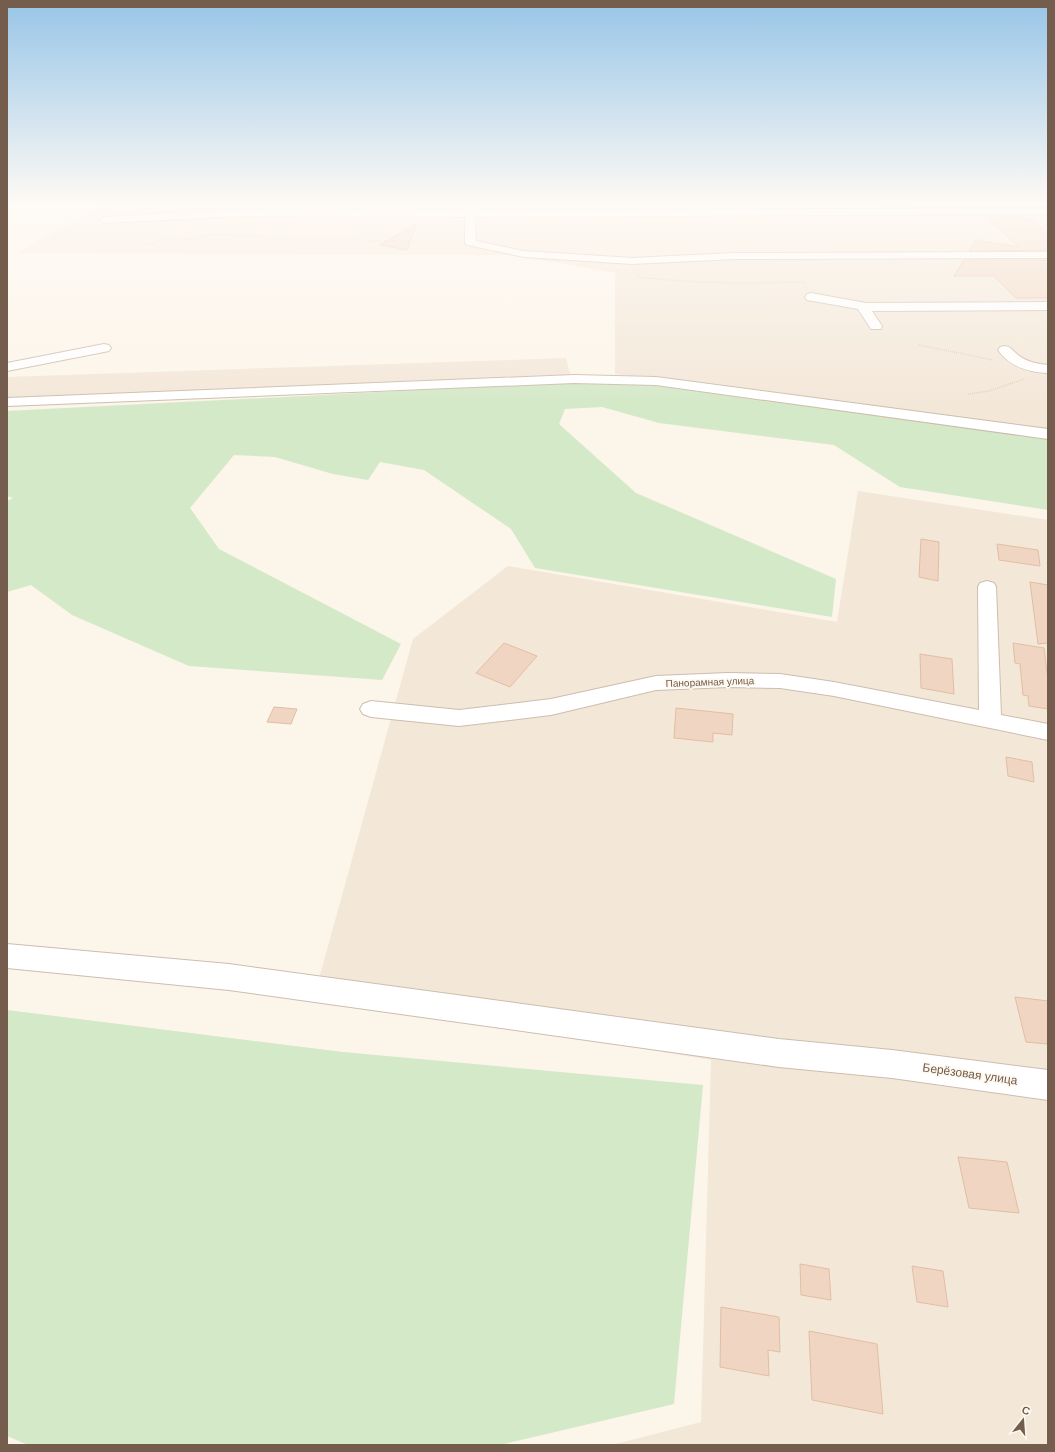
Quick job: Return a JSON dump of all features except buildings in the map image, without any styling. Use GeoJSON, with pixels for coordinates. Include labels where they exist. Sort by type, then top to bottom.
{"type":"FeatureCollection","features":[{"type":"Feature","properties":{"kind":"street"},"geometry":{"type":"LineString","coordinates":[[811,297],[862,306],[1048,306]]}},
{"type":"Feature","properties":{"kind":"street"},"geometry":{"type":"LineString","coordinates":[[862,306],[876,326]]}},
{"type":"Feature","properties":{"kind":"street"},"geometry":{"type":"LineString","coordinates":[[7,367],[104,348]]}},
{"type":"Feature","properties":{"kind":"street"},"geometry":{"type":"LineString","coordinates":[[1005,350],[1011,358],[1023,366],[1046,369]]}},
{"type":"Feature","properties":{"kind":"street"},"geometry":{"type":"LineString","coordinates":[[7,402],[574,379],[648,381],[1048,434]]}},
{"type":"Feature","properties":{"kind":"street"},"geometry":{"type":"LineString","coordinates":[[987,587],[990,720]]}},
{"type":"Feature","properties":{"kind":"street","name":"Панорамная улица"},"geometry":{"type":"LineString","coordinates":[[371,709],[459,718],[551,707],[656,684],[728,680],[780,681],[834,689],[1048,732]]}},
{"type":"Feature","properties":{"kind":"street","name":"Берёзовая улица"},"geometry":{"type":"LineString","coordinates":[[7,956],[229,977],[779,1053],[892,1064],[1048,1085]]}},
{"type":"Feature","properties":{"kind":"path"},"geometry":{"type":"LineString","coordinates":[[636,271],[639,277],[666,281],[717,283],[804,282],[811,297]]}},
{"type":"Feature","properties":{"kind":"path"},"geometry":{"type":"LineString","coordinates":[[919,345],[1023,366]]}},
{"type":"Feature","properties":{"kind":"path"},"geometry":{"type":"LineString","coordinates":[[968,394],[989,391],[1030,377],[1046,369]]}},
{"type":"Feature","properties":{"kind":"shaded area"},"geometry":{"type":"Polygon","coordinates":[[[602,271],[1048,271],[1048,430],[615,374],[615,273],[602,271]]]}},
{"type":"Feature","properties":{"kind":"shaded area"},"geometry":{"type":"Polygon","coordinates":[[[566,358],[571,377],[7,406],[7,377],[566,358]]]}},
{"type":"Feature","properties":{"kind":"shaded area"},"geometry":{"type":"Polygon","coordinates":[[[858,491],[1048,520],[1048,1445],[612,1445],[701,1422],[711,1060],[315,993],[413,639],[508,566],[837,622],[858,491]]]}},
{"type":"Feature","properties":{"kind":"green space"},"geometry":{"type":"Polygon","coordinates":[[[576,382],[654,385],[1048,438],[1048,510],[900,487],[834,445],[659,423],[602,407],[565,409],[559,424],[636,493],[836,579],[832,617],[535,568],[511,529],[424,470],[380,462],[368,480],[333,474],[275,457],[234,455],[190,508],[219,549],[401,644],[382,680],[189,666],[72,615],[31,585],[7,592],[7,501],[13,498],[7,496],[7,411],[576,382]]]}},
{"type":"Feature","properties":{"kind":"green space"},"geometry":{"type":"Polygon","coordinates":[[[7,1010],[343,1052],[703,1085],[674,1404],[500,1445],[28,1445],[7,1436],[7,1010]]]}}]}
